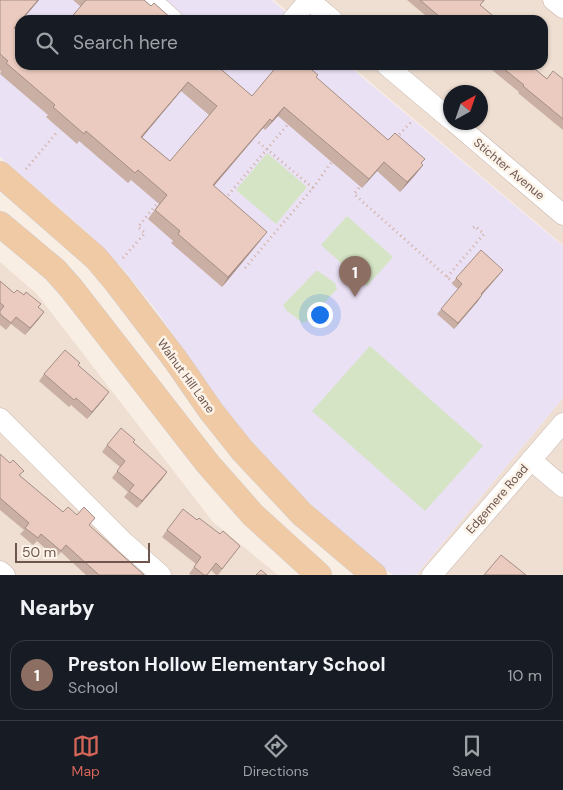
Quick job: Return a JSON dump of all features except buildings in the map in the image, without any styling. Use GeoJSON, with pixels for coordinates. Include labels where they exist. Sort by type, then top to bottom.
{"type":"FeatureCollection","features":[{"type":"Feature","properties":{"kind":"main road","name":"Walnut Hill Lane"},"geometry":{"type":"LineString","coordinates":[[11,174],[96,258],[117,283],[242,450],[302,514],[374,575]]}},
{"type":"Feature","properties":{"kind":"main road"},"geometry":{"type":"LineString","coordinates":[[0,224],[54,270],[65,282],[208,464],[253,515],[319,575]]}},
{"type":"Feature","properties":{"kind":"street"},"geometry":{"type":"LineString","coordinates":[[151,0],[168,15]]}},
{"type":"Feature","properties":{"kind":"street"},"geometry":{"type":"LineString","coordinates":[[296,15],[309,0],[327,15]]}},
{"type":"Feature","properties":{"kind":"street"},"geometry":{"type":"LineString","coordinates":[[553,0],[563,8]]}},
{"type":"Feature","properties":{"kind":"street"},"geometry":{"type":"LineString","coordinates":[[392,70],[443,113]]}},
{"type":"Feature","properties":{"kind":"street","name":"Stichter Avenue"},"geometry":{"type":"LineString","coordinates":[[463,130],[563,215]]}},
{"type":"Feature","properties":{"kind":"street"},"geometry":{"type":"LineString","coordinates":[[0,418],[124,542],[161,575]]}},
{"type":"Feature","properties":{"kind":"street","name":"Edgemere Road"},"geometry":{"type":"LineString","coordinates":[[432,575],[563,423]]}},
{"type":"Feature","properties":{"kind":"street"},"geometry":{"type":"LineString","coordinates":[[531,460],[563,487]]}},
{"type":"Feature","properties":{"kind":"street"},"geometry":{"type":"LineString","coordinates":[[0,570],[5,575]]}},
{"type":"Feature","properties":{"kind":"path"},"geometry":{"type":"LineString","coordinates":[[223,201],[290,123],[285,119]]}},
{"type":"Feature","properties":{"kind":"path"},"geometry":{"type":"LineString","coordinates":[[395,140],[413,120]]}},
{"type":"Feature","properties":{"kind":"path"},"geometry":{"type":"LineString","coordinates":[[11,174],[58,131]]}},
{"type":"Feature","properties":{"kind":"path"},"geometry":{"type":"LineString","coordinates":[[257,141],[313,188]]}},
{"type":"Feature","properties":{"kind":"path"},"geometry":{"type":"LineString","coordinates":[[326,154],[334,158],[337,164]]}},
{"type":"Feature","properties":{"kind":"path"},"geometry":{"type":"LineString","coordinates":[[245,268],[313,188],[334,158]]}},
{"type":"Feature","properties":{"kind":"path"},"geometry":{"type":"LineString","coordinates":[[358,178],[362,184],[354,194],[460,289]]}},
{"type":"Feature","properties":{"kind":"path"},"geometry":{"type":"LineString","coordinates":[[119,263],[145,233],[138,226],[156,205]]}},
{"type":"Feature","properties":{"kind":"path"},"geometry":{"type":"LineString","coordinates":[[447,277],[484,234],[475,226],[471,230]]}},
{"type":"Feature","properties":{"kind":"shaded area"},"geometry":{"type":"Polygon","coordinates":[[[0,0],[272,0],[289,15],[15,15],[15,70],[354,70],[563,246],[563,398],[417,574],[393,575],[331,524],[247,436],[153,306],[124,270],[87,232],[0,157],[0,0]]]}},
{"type":"Feature","properties":{"kind":"shaded area"},"geometry":{"type":"Polygon","coordinates":[[[274,0],[563,0],[563,245],[356,70],[548,70],[548,15],[291,15],[274,0]]]}},
{"type":"Feature","properties":{"kind":"shaded area"},"geometry":{"type":"Polygon","coordinates":[[[0,262],[37,294],[213,522],[278,575],[0,575],[0,262]]]}},
{"type":"Feature","properties":{"kind":"shaded area"},"geometry":{"type":"Polygon","coordinates":[[[563,398],[563,575],[417,574],[563,398]]]}},
{"type":"Feature","properties":{"kind":"green space"},"geometry":{"type":"Polygon","coordinates":[[[267,153],[307,187],[276,224],[236,190],[267,153]]]}},
{"type":"Feature","properties":{"kind":"green space"},"geometry":{"type":"Polygon","coordinates":[[[347,216],[393,257],[367,286],[321,245],[347,216]]]}},
{"type":"Feature","properties":{"kind":"green space"},"geometry":{"type":"Polygon","coordinates":[[[316,271],[335,283],[337,289],[303,323],[287,311],[283,305],[316,271]]]}},
{"type":"Feature","properties":{"kind":"green space"},"geometry":{"type":"Polygon","coordinates":[[[370,346],[483,446],[425,511],[312,411],[370,346]]]}},
{"type":"Feature","properties":{"kind":"place","name":"Preston Hollow Elementary School"},"geometry":{"type":"Point","coordinates":[355,297]}}]}
